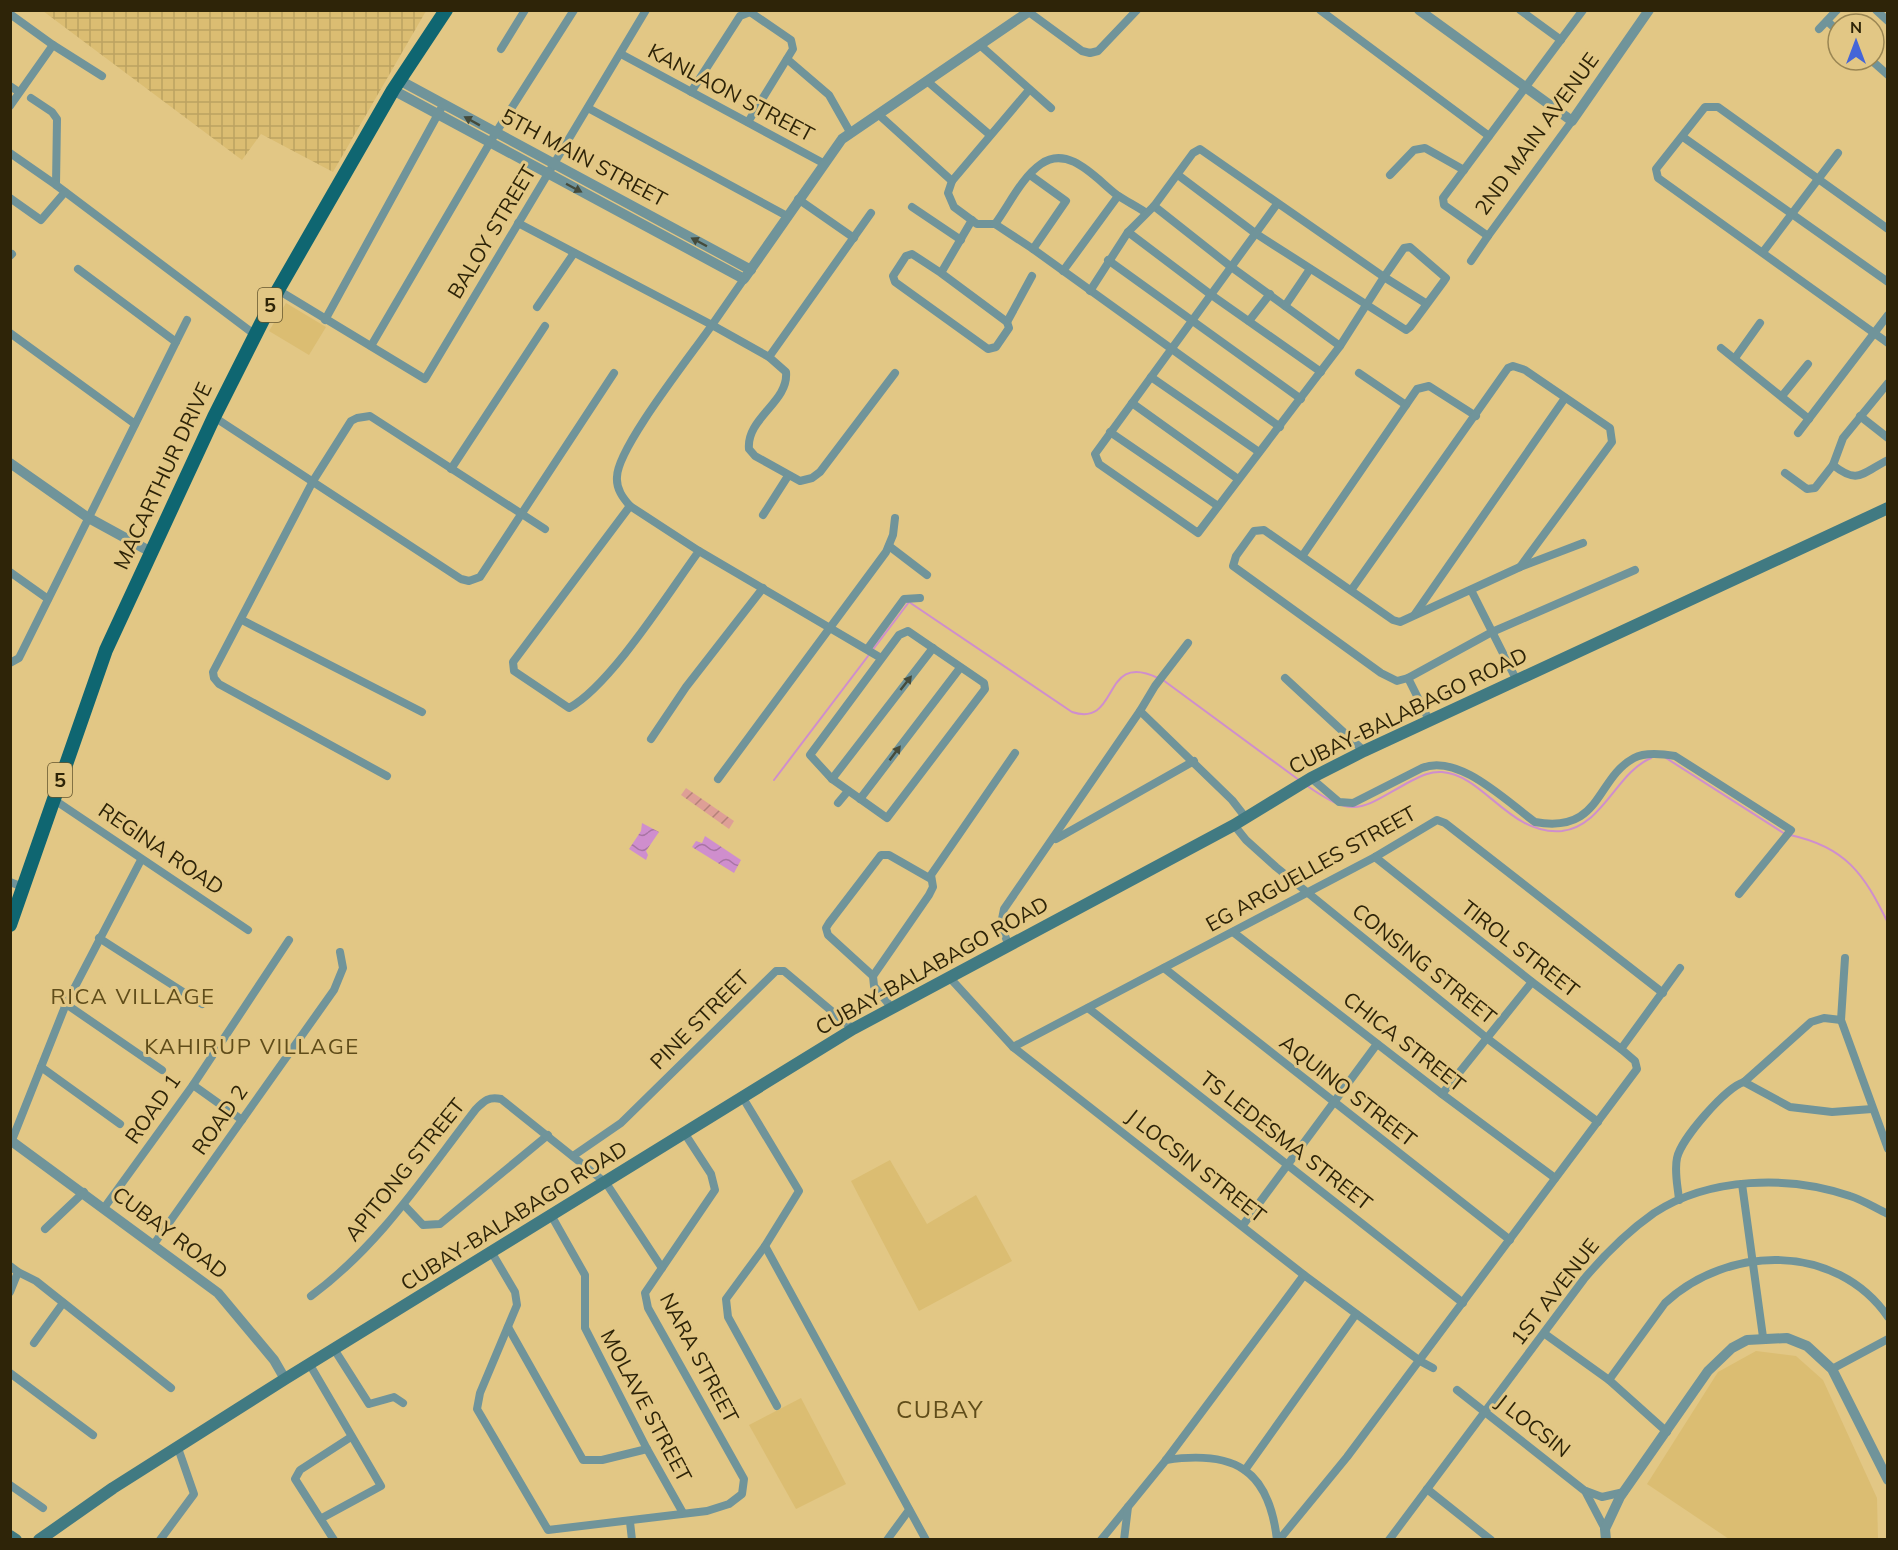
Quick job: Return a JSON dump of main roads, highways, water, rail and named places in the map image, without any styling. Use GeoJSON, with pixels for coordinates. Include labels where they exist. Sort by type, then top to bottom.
{"type":"FeatureCollection","features":[{"type":"Feature","properties":{"kind":"main road","name":"MACARTHUR DRIVE"},"geometry":{"type":"LineString","coordinates":[[10,925],[17,884],[53,799],[106,650],[151,552],[214,417],[278,290],[400,80],[436,10]]}},
{"type":"Feature","properties":{"kind":"main road","name":"MACARTHUR DRIVE"},"geometry":{"type":"LineString","coordinates":[[400,80],[446,10]]}},
{"type":"Feature","properties":{"kind":"main road","name":"CUBAY-BALABAGO ROAD"},"geometry":{"type":"LineString","coordinates":[[39,1539],[113,1488],[285,1379],[853,1029],[1240,821],[1307,780],[1364,751],[1887,508]]}},
{"type":"Feature","properties":{"kind":"main road"},"geometry":{"type":"LineString","coordinates":[[10,1536],[16,1539]]}},
{"type":"Feature","properties":{"kind":"water"},"geometry":{"type":"Polygon","coordinates":[[[642,823],[659,832],[646,851],[648,855],[646,860],[629,849],[641,831],[642,823]]]}},
{"type":"Feature","properties":{"kind":"water"},"geometry":{"type":"Polygon","coordinates":[[[705,836],[741,860],[734,873],[692,847],[696,841],[702,843],[705,836]]]}},
{"type":"Feature","properties":{"kind":"waterway"},"geometry":{"type":"LineString","coordinates":[[774,780],[909,602],[1072,712],[1087,714],[1098,710],[1118,681],[1127,674],[1140,672],[1158,678]]}},
{"type":"Feature","properties":{"kind":"waterway"},"geometry":{"type":"LineString","coordinates":[[1163,680],[1299,780]]}},
{"type":"Feature","properties":{"kind":"waterway"},"geometry":{"type":"LineString","coordinates":[[1306,785],[1337,803],[1348,807],[1359,807],[1422,776],[1442,772],[1471,783],[1527,824],[1544,830],[1562,831],[1588,820],[1628,775],[1651,758]]}},
{"type":"Feature","properties":{"kind":"waterway"},"geometry":{"type":"LineString","coordinates":[[1666,758],[1785,834]]}},
{"type":"Feature","properties":{"kind":"waterway"},"geometry":{"type":"LineString","coordinates":[[1790,835],[1826,847],[1851,865],[1870,890],[1888,923]]}},
{"type":"Feature","properties":{"kind":"district","name":"RICA VILLAGE"},"geometry":{"type":"Point","coordinates":[133,996]}},
{"type":"Feature","properties":{"kind":"district","name":"KAHIRUP VILLAGE"},"geometry":{"type":"Point","coordinates":[252,1046]}},
{"type":"Feature","properties":{"kind":"district","name":"CUBAY"},"geometry":{"type":"Point","coordinates":[940,1410]}}]}
